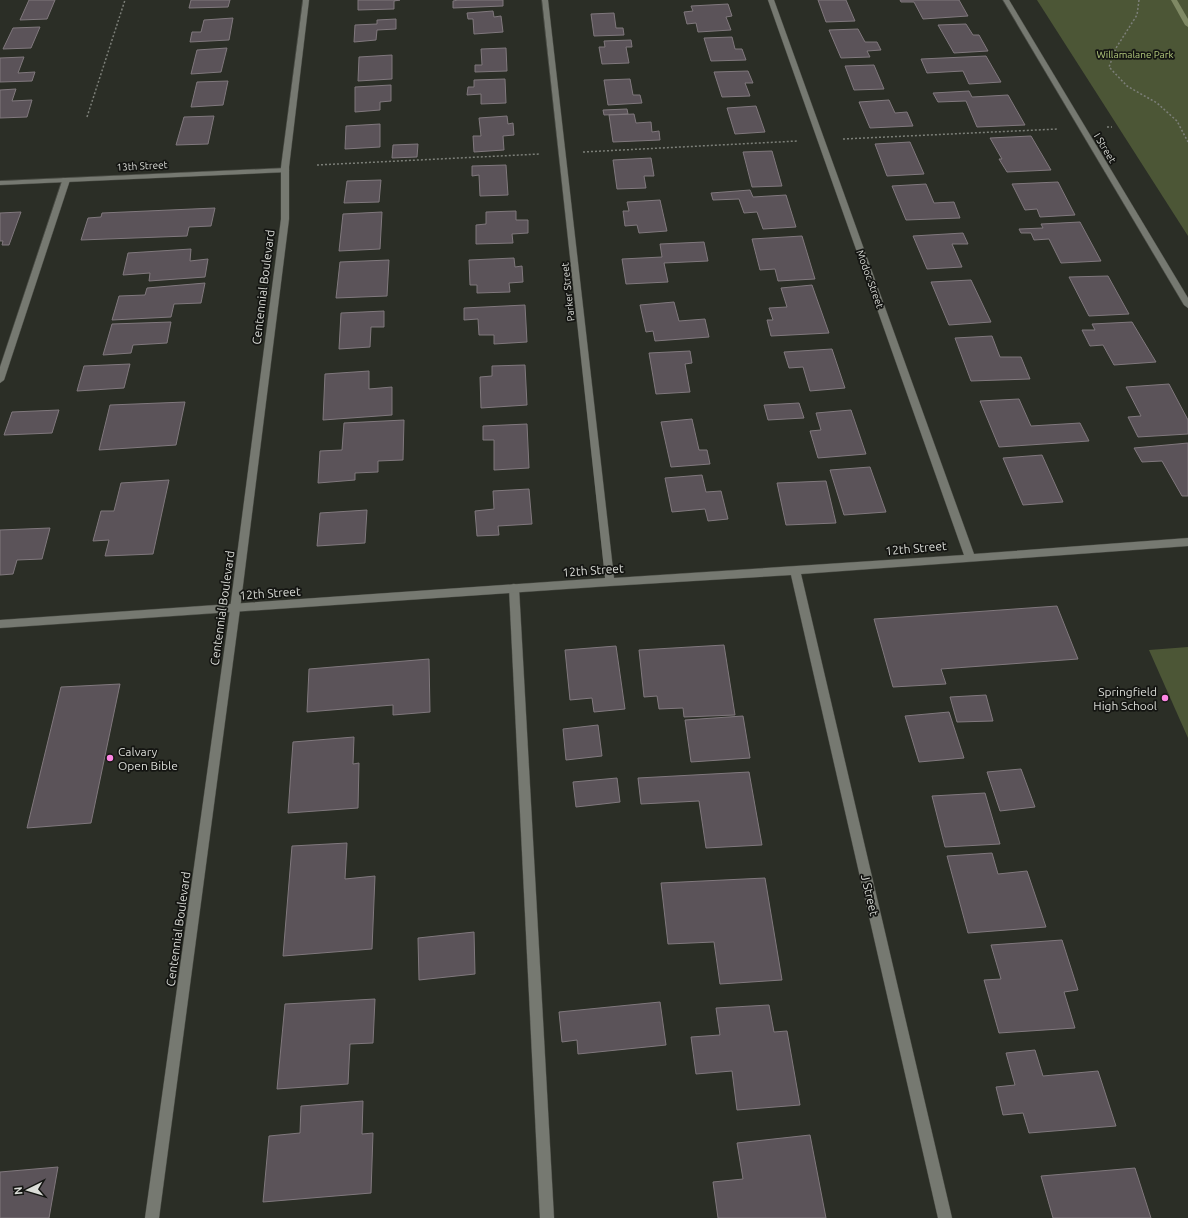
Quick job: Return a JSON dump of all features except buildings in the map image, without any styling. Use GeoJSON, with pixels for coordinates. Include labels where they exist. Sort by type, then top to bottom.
{"type":"FeatureCollection","features":[{"type":"Feature","properties":{"kind":"street","name":"Centennial Boulevard"},"geometry":{"type":"LineString","coordinates":[[152,1218],[235,609],[285,219],[286,170],[306,0]]}},
{"type":"Feature","properties":{"kind":"street","name":"Parker Street"},"geometry":{"type":"LineString","coordinates":[[545,0],[610,582]]}},
{"type":"Feature","properties":{"kind":"street","name":"Modoc Street"},"geometry":{"type":"LineString","coordinates":[[771,0],[970,557]]}},
{"type":"Feature","properties":{"kind":"street","name":"I Street"},"geometry":{"type":"LineString","coordinates":[[1006,0],[1188,305]]}},
{"type":"Feature","properties":{"kind":"street","name":"13th Street"},"geometry":{"type":"LineString","coordinates":[[0,183],[286,170]]}},
{"type":"Feature","properties":{"kind":"street"},"geometry":{"type":"LineString","coordinates":[[0,380],[66,180]]}},
{"type":"Feature","properties":{"kind":"street","name":"12th Street"},"geometry":{"type":"LineString","coordinates":[[0,624],[235,609],[514,588],[795,571],[1188,542]]}},
{"type":"Feature","properties":{"kind":"street","name":"J Street"},"geometry":{"type":"LineString","coordinates":[[795,571],[945,1218]]}},
{"type":"Feature","properties":{"kind":"street"},"geometry":{"type":"LineString","coordinates":[[514,588],[547,1218]]}},
{"type":"Feature","properties":{"kind":"path"},"geometry":{"type":"LineString","coordinates":[[87,116],[125,0]]}},
{"type":"Feature","properties":{"kind":"path"},"geometry":{"type":"LineString","coordinates":[[1139,0],[1137,15],[1116,48],[1109,67],[1127,86],[1157,103],[1177,121],[1188,142]]}},
{"type":"Feature","properties":{"kind":"path"},"geometry":{"type":"LineString","coordinates":[[317,165],[1112,127]]}},
{"type":"Feature","properties":{"kind":"green space","name":"Willamalane Park"},"geometry":{"type":"Polygon","coordinates":[[[1037,0],[1188,0],[1188,236],[1037,0]]]}},
{"type":"Feature","properties":{"kind":"green space"},"geometry":{"type":"Polygon","coordinates":[[[1188,647],[1188,738],[1149,650],[1188,647]]]}},
{"type":"Feature","properties":{"kind":"waterway"},"geometry":{"type":"LineString","coordinates":[[1174,0],[1188,25]]}},
{"type":"Feature","properties":{"kind":"place","name":"Springfield High School"},"geometry":{"type":"Point","coordinates":[1165,698]}},
{"type":"Feature","properties":{"kind":"place","name":"Calvary Open Bible"},"geometry":{"type":"Point","coordinates":[110,758]}}]}
